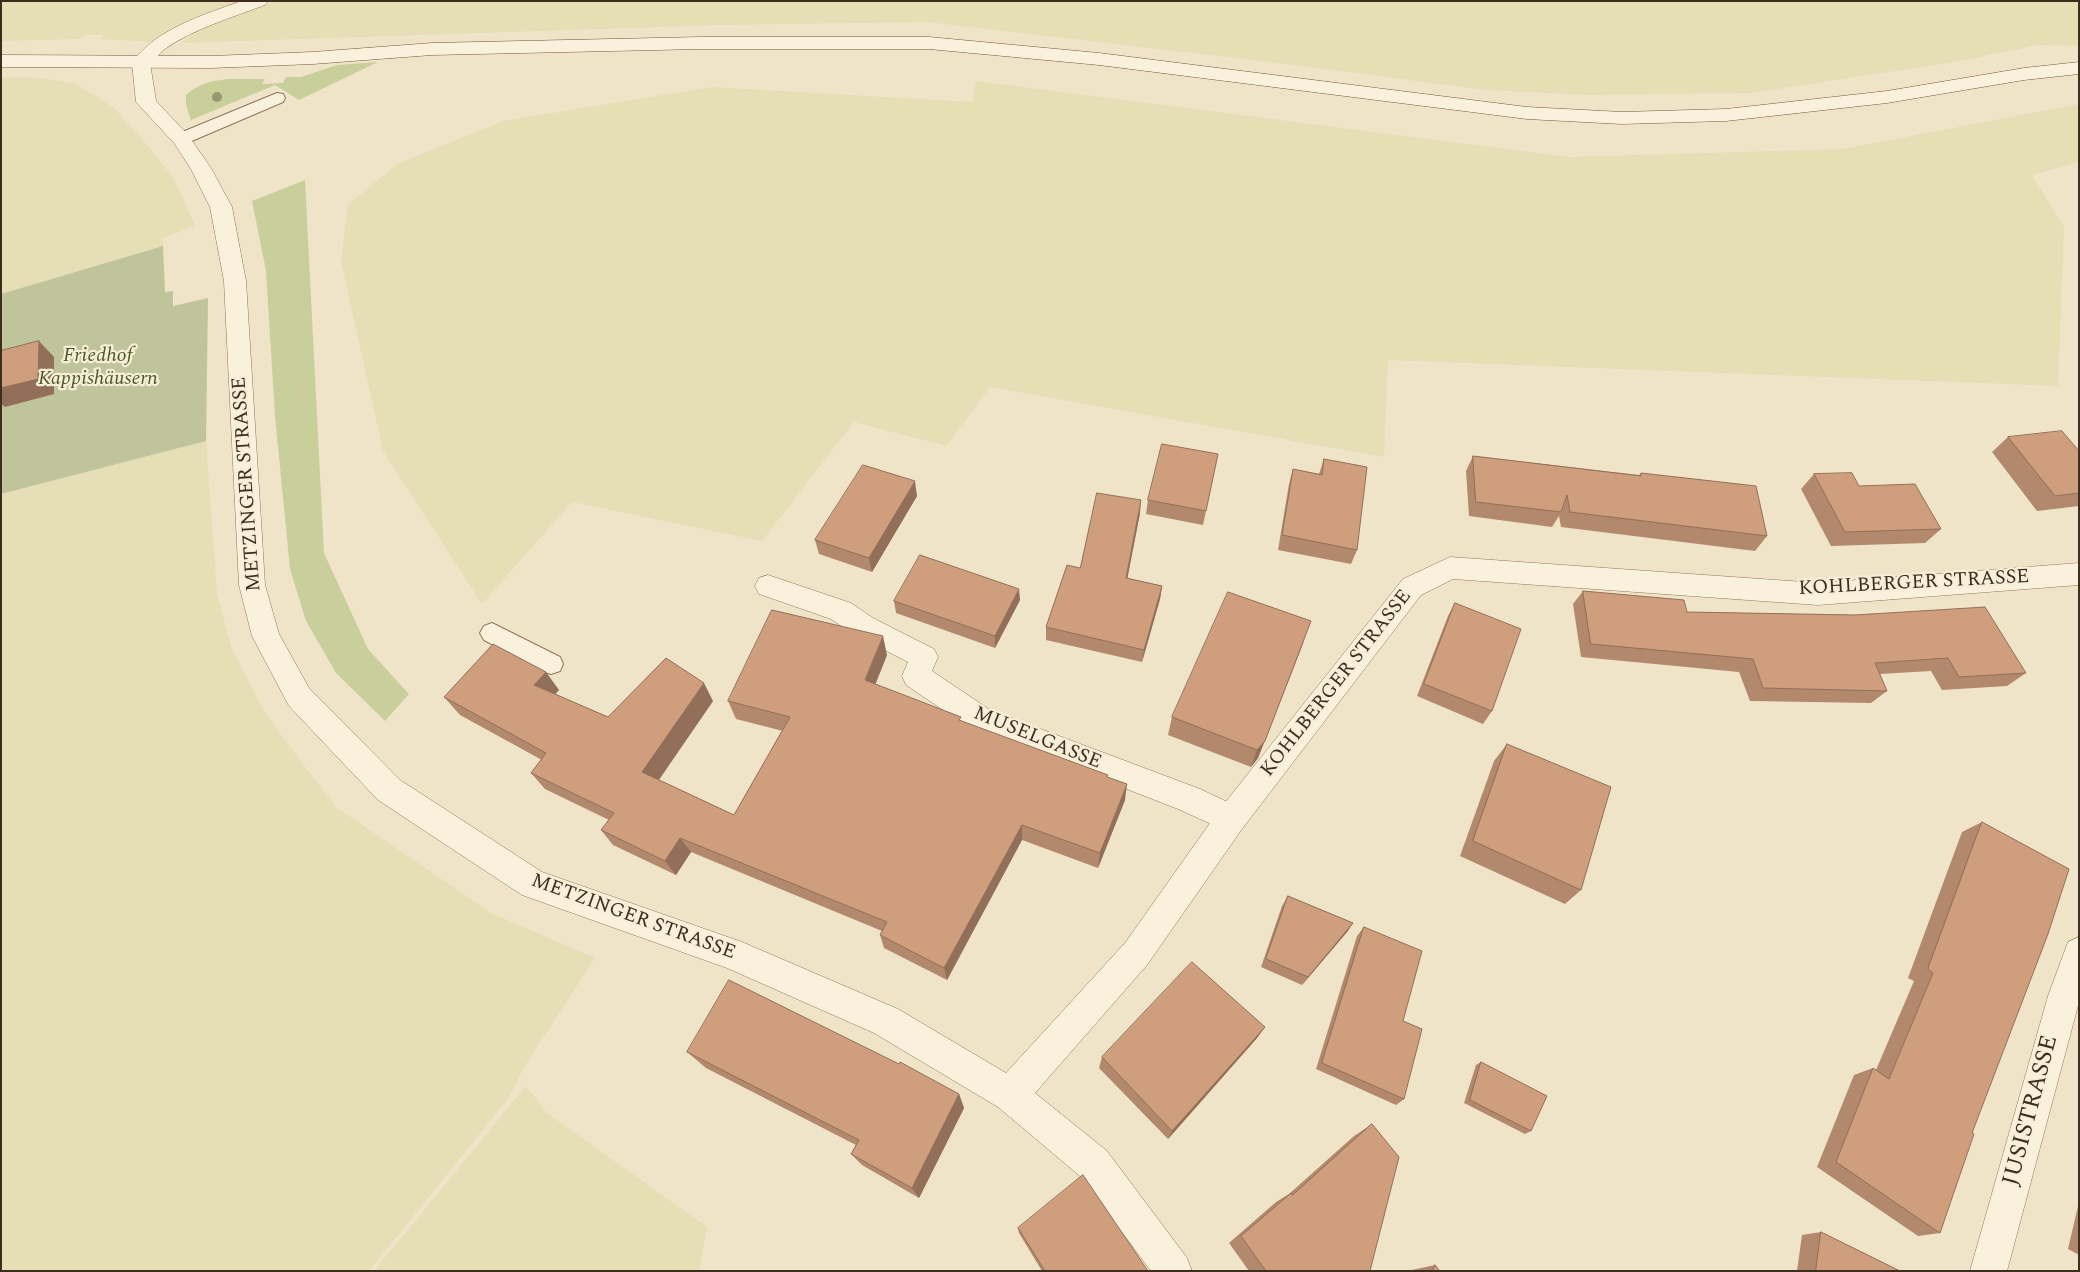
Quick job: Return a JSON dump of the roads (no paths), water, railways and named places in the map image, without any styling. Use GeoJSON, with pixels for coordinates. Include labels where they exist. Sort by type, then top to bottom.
{"type":"FeatureCollection","features":[{"type":"Feature","properties":{"kind":"street"},"geometry":{"type":"LineString","coordinates":[[141,63],[158,45],[209,19],[259,1]]}},
{"type":"Feature","properties":{"kind":"street"},"geometry":{"type":"LineString","coordinates":[[1,61],[141,63],[313,58],[432,49],[710,43],[929,43],[1099,59],[1527,113],[1622,118],[1726,115],[1887,97],[2079,68]]}},
{"type":"Feature","properties":{"kind":"street","name":"METZINGER STRASSE"},"geometry":{"type":"LineString","coordinates":[[141,63],[146,102],[182,139],[201,168],[222,207],[236,281],[252,585],[266,636],[299,697],[388,790],[533,884],[731,953],[877,1017],[1010,1095],[1094,1164],[1174,1271]]}},
{"type":"Feature","properties":{"kind":"street","name":"KOHLBERGER STRASSE"},"geometry":{"type":"LineString","coordinates":[[1010,1095],[1136,954],[1231,819],[1412,586],[1450,568],[1818,594],[2079,574]]}},
{"type":"Feature","properties":{"kind":"street","name":"MUSELGASSE"},"geometry":{"type":"LineString","coordinates":[[768,586],[841,611],[863,626],[924,658],[916,676],[980,719],[1189,799],[1231,819]]}},
{"type":"Feature","properties":{"kind":"street","name":"JUSISTRASSE"},"geometry":{"type":"LineString","coordinates":[[1988,1271],[2064,996],[2079,952]]}},
{"type":"Feature","properties":{"kind":"lane"},"geometry":{"type":"LineString","coordinates":[[182,139],[277,98]]}},
{"type":"Feature","properties":{"kind":"lane"},"geometry":{"type":"LineString","coordinates":[[492,634],[551,664]]}},
{"type":"Feature","properties":{"kind":"park label","name":"Friedhof Kappishäusern"},"geometry":{"type":"Point","coordinates":[98,368]}}]}
